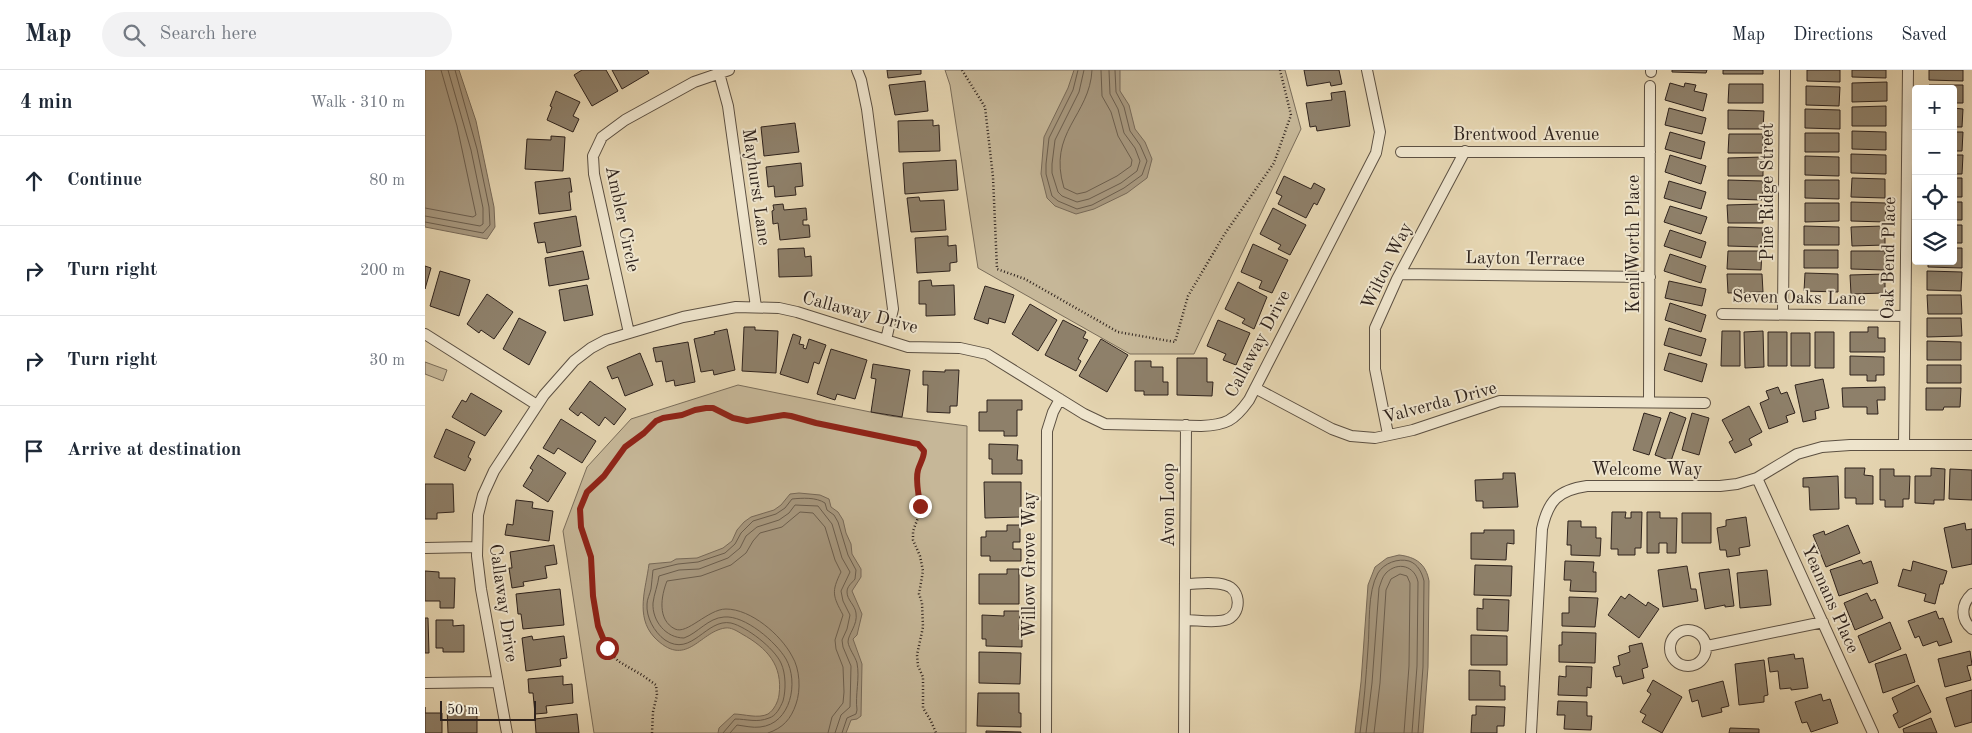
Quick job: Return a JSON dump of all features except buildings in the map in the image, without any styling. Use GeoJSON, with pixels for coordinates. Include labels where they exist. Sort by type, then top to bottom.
{"type":"FeatureCollection","features":[{"type":"Feature","properties":{"kind":"street"},"geometry":{"type":"LineString","coordinates":[[857,70],[867,109],[893,309],[886,340]]}},
{"type":"Feature","properties":{"kind":"street","name":"Callaway Drive"},"geometry":{"type":"LineString","coordinates":[[507,733],[481,589],[477,547],[478,515],[483,495],[494,471],[537,405],[575,361],[591,348],[606,340],[712,311],[736,307],[779,308],[908,347],[960,348],[987,354],[1095,421],[1105,424],[1217,425],[1226,422],[1241,411],[1255,388],[1376,153],[1380,132],[1367,70]]}},
{"type":"Feature","properties":{"kind":"street","name":"Pine Ridge Street"},"geometry":{"type":"LineString","coordinates":[[1783,314],[1785,70]]}},
{"type":"Feature","properties":{"kind":"street","name":"Oak Bend Place"},"geometry":{"type":"LineString","coordinates":[[1904,445],[1908,70]]}},
{"type":"Feature","properties":{"kind":"street","name":"Mayhurst Lane"},"geometry":{"type":"LineString","coordinates":[[724,72],[756,307]]}},
{"type":"Feature","properties":{"kind":"street","name":"Ambler Circle"},"geometry":{"type":"LineString","coordinates":[[629,333],[594,174],[593,156],[602,137],[625,120],[694,82],[724,72]]}},
{"type":"Feature","properties":{"kind":"street","name":"KenilWorth Place"},"geometry":{"type":"LineString","coordinates":[[1649,402],[1650,86]]}},
{"type":"Feature","properties":{"kind":"street","name":"Wilton Way"},"geometry":{"type":"LineString","coordinates":[[1388,434],[1375,369],[1375,328],[1400,274],[1465,151]]}},
{"type":"Feature","properties":{"kind":"street","name":"Brentwood Avenue"},"geometry":{"type":"LineString","coordinates":[[1401,152],[1650,152]]}},
{"type":"Feature","properties":{"kind":"street","name":"Layton Terrace"},"geometry":{"type":"LineString","coordinates":[[1400,274],[1650,277]]}},
{"type":"Feature","properties":{"kind":"street","name":"Seven Oaks Lane"},"geometry":{"type":"LineString","coordinates":[[1722,314],[1905,316]]}},
{"type":"Feature","properties":{"kind":"street"},"geometry":{"type":"LineString","coordinates":[[425,334],[537,405]]}},
{"type":"Feature","properties":{"kind":"street","name":"Valverda Drive"},"geometry":{"type":"LineString","coordinates":[[1255,388],[1332,429],[1351,436],[1375,438],[1413,430],[1500,401],[1705,403]]}},
{"type":"Feature","properties":{"kind":"street","name":"Willow Grove Way"},"geometry":{"type":"LineString","coordinates":[[1046,733],[1047,431],[1053,412],[1060,400]]}},
{"type":"Feature","properties":{"kind":"street","name":"Avon Loop"},"geometry":{"type":"LineString","coordinates":[[1184,733],[1186,425]]}},
{"type":"Feature","properties":{"kind":"street","name":"Welcome Way"},"geometry":{"type":"LineString","coordinates":[[1531,733],[1542,529],[1545,511],[1558,496],[1571,488],[1587,486],[1720,486],[1737,484],[1757,478],[1797,454],[1822,447],[1972,445]]}},
{"type":"Feature","properties":{"kind":"street","name":"Yeamans Place"},"geometry":{"type":"LineString","coordinates":[[1757,478],[1873,733]]}},
{"type":"Feature","properties":{"kind":"street"},"geometry":{"type":"LineString","coordinates":[[425,548],[477,547]]}},
{"type":"Feature","properties":{"kind":"street"},"geometry":{"type":"LineString","coordinates":[[1185,584],[1224,584],[1233,589],[1238,603],[1235,613],[1227,619],[1185,620]]}},
{"type":"Feature","properties":{"kind":"street"},"geometry":{"type":"LineString","coordinates":[[1972,594],[1966,601],[1963,614],[1972,629]]}},
{"type":"Feature","properties":{"kind":"street"},"geometry":{"type":"LineString","coordinates":[[1707,646],[1823,622]]}},
{"type":"Feature","properties":{"kind":"street"},"geometry":{"type":"LineString","coordinates":[[425,683],[498,682]]}},
{"type":"Feature","properties":{"kind":"path"},"geometry":{"type":"LineString","coordinates":[[962,70],[985,107],[993,177],[997,269],[1025,279],[1118,332],[1175,342],[1188,296],[1224,235],[1274,164],[1291,114],[1280,70]]}},
{"type":"Feature","properties":{"kind":"path"},"geometry":{"type":"LineString","coordinates":[[652,733],[653,712],[657,695],[656,685],[643,674],[618,661],[601,637],[593,596],[591,557],[581,527],[580,509],[587,492],[604,476],[625,447],[631,442],[663,418],[682,415],[695,410],[713,408],[733,418],[747,421],[784,415],[791,416],[918,444],[922,447],[924,456],[918,469],[917,479],[919,515],[913,531],[913,540],[920,556],[923,571],[919,594],[923,611],[923,627],[917,656],[918,666],[923,677],[923,708],[936,733]]}},
{"type":"Feature","properties":{"kind":"shaded area"},"geometry":{"type":"Polygon","coordinates":[[[945,70],[1285,70],[1301,129],[1194,354],[1130,354],[978,268],[950,85],[945,70]]]}},
{"type":"Feature","properties":{"kind":"shaded area"},"geometry":{"type":"Polygon","coordinates":[[[425,362],[447,370],[443,381],[425,374],[425,362]]]}},
{"type":"Feature","properties":{"kind":"shaded area"},"geometry":{"type":"Polygon","coordinates":[[[738,385],[890,416],[967,426],[966,733],[594,733],[563,531],[587,467],[631,419],[738,385]]]}},
{"type":"Feature","properties":{"kind":"water"},"geometry":{"type":"Polygon","coordinates":[[[425,70],[459,70],[476,121],[494,207],[495,227],[487,239],[425,227],[425,70]]]}},
{"type":"Feature","properties":{"kind":"water"},"geometry":{"type":"Polygon","coordinates":[[[1074,70],[1120,70],[1120,91],[1129,105],[1135,129],[1145,142],[1152,159],[1147,178],[1127,193],[1094,209],[1076,214],[1055,206],[1047,198],[1041,174],[1044,137],[1068,88],[1074,70]]]}},
{"type":"Feature","properties":{"kind":"water"},"geometry":{"type":"Polygon","coordinates":[[[790,494],[820,495],[829,499],[831,507],[838,512],[843,520],[851,544],[852,554],[861,569],[861,577],[852,591],[862,614],[857,635],[853,639],[862,664],[861,716],[851,720],[846,733],[718,733],[719,728],[734,714],[760,716],[768,714],[772,710],[777,703],[780,684],[776,666],[759,645],[729,628],[716,631],[684,650],[675,650],[665,646],[648,629],[643,611],[649,564],[671,562],[676,559],[697,558],[723,548],[732,541],[737,530],[744,522],[751,517],[774,510],[790,494]]]}},
{"type":"Feature","properties":{"kind":"water"},"geometry":{"type":"Polygon","coordinates":[[[1399,555],[1419,562],[1428,575],[1429,581],[1428,667],[1423,733],[1355,733],[1361,682],[1368,585],[1375,567],[1387,558],[1399,555]]]}},
{"type":"Feature","properties":{"kind":"route"},"geometry":{"type":"LineString","coordinates":[[607,648],[598,626],[593,596],[591,557],[581,527],[580,509],[587,492],[604,476],[625,447],[649,429],[656,421],[695,410],[713,408],[733,418],[747,421],[784,415],[899,442],[918,444],[924,451],[917,479],[920,506]]}}]}
